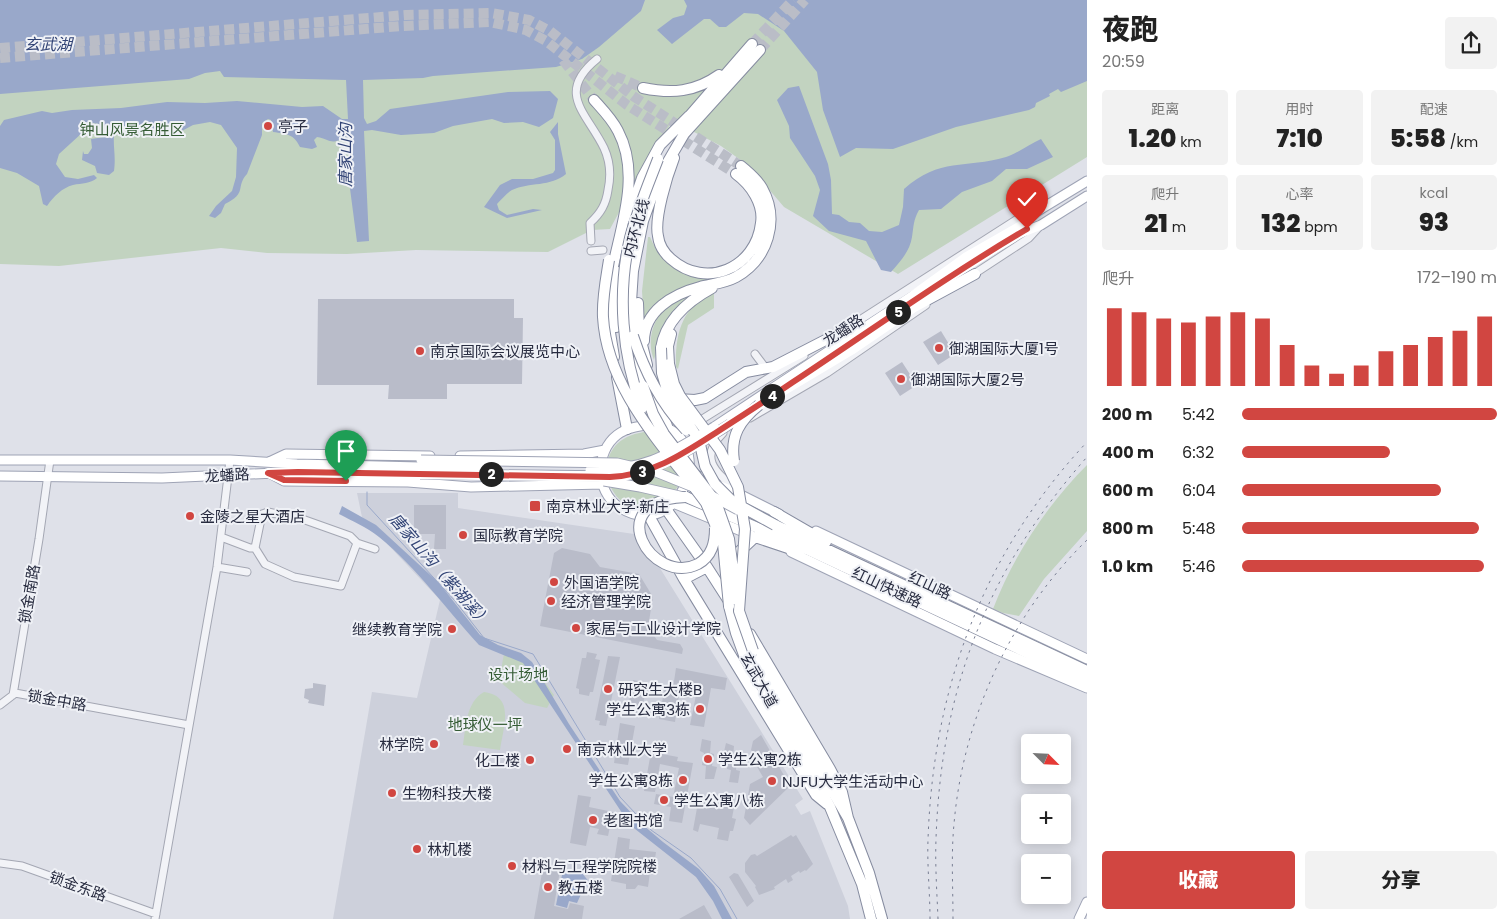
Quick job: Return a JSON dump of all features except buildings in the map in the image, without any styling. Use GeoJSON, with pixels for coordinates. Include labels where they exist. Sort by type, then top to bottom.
{"type":"FeatureCollection","features":[{"type":"Feature","properties":{"kind":"highway","name":"内环北线"},"geometry":{"type":"LineString","coordinates":[[633,336],[631,302],[633,271],[643,221],[660,177],[684,134],[711,105],[756,47],[732,66],[666,143],[639,208],[630,240],[624,283],[623,312],[627,353],[634,386],[645,415],[659,442]]}},
{"type":"Feature","properties":{"kind":"highway"},"geometry":{"type":"LineString","coordinates":[[643,88],[667,92],[686,91],[710,82],[732,66]]}},
{"type":"Feature","properties":{"kind":"highway"},"geometry":{"type":"LineString","coordinates":[[594,100],[614,124],[625,151],[628,171],[625,209],[608,297],[608,316],[627,429]]}},
{"type":"Feature","properties":{"kind":"highway"},"geometry":{"type":"LineString","coordinates":[[699,440],[690,434],[664,405],[652,384],[639,333],[638,302],[640,260],[654,205],[673,160],[711,105]]}},
{"type":"Feature","properties":{"kind":"highway"},"geometry":{"type":"LineString","coordinates":[[619,388],[616,302],[618,273],[629,216],[642,178],[660,145],[689,116]]}},
{"type":"Feature","properties":{"kind":"highway"},"geometry":{"type":"LineString","coordinates":[[673,160],[658,218],[658,236],[665,254],[687,270],[714,273],[734,267],[748,256],[757,242],[762,220],[759,204],[738,170],[755,178],[766,197],[771,216],[770,233],[765,247],[751,266],[734,278],[694,298],[667,328],[665,347],[670,371],[677,390],[720,450],[740,491]]}},
{"type":"Feature","properties":{"kind":"highway"},"geometry":{"type":"LineString","coordinates":[[625,209],[616,231],[609,260],[603,307],[604,328],[616,371],[659,442]]}},
{"type":"Feature","properties":{"kind":"highway"},"geometry":{"type":"LineString","coordinates":[[737,610],[745,556],[745,529],[732,449],[736,431],[747,416],[759,405],[851,350],[914,307],[975,274]]}},
{"type":"Feature","properties":{"kind":"highway"},"geometry":{"type":"LineString","coordinates":[[644,350],[646,329],[652,316],[662,305],[686,291],[722,283]]}},
{"type":"Feature","properties":{"kind":"highway"},"geometry":{"type":"LineString","coordinates":[[652,384],[662,395],[685,400],[700,399],[715,392],[746,372],[773,367],[841,332]]}},
{"type":"Feature","properties":{"kind":"highway"},"geometry":{"type":"LineString","coordinates":[[633,336],[667,426]]}},
{"type":"Feature","properties":{"kind":"highway"},"geometry":{"type":"LineString","coordinates":[[633,336],[643,386],[657,422],[708,489],[724,520],[732,556],[737,610]]}},
{"type":"Feature","properties":{"kind":"highway","name":"红山快速路"},"geometry":{"type":"LineString","coordinates":[[665,347],[660,366],[668,393],[699,440],[708,472],[719,489],[732,502],[806,544]]}},
{"type":"Feature","properties":{"kind":"highway","name":"玄武大道"},"geometry":{"type":"LineString","coordinates":[[659,442],[702,498],[713,517],[723,543],[729,606],[740,645],[766,696],[848,818],[869,873],[882,919]]}},
{"type":"Feature","properties":{"kind":"highway"},"geometry":{"type":"LineString","coordinates":[[686,497],[661,500],[651,505],[644,512],[641,519],[639,532],[642,542],[647,550],[661,562],[674,567],[687,567],[707,558],[715,538],[713,517]]}},
{"type":"Feature","properties":{"kind":"highway","name":"红山快速路"},"geometry":{"type":"LineString","coordinates":[[686,497],[806,544],[1087,671]]}},
{"type":"Feature","properties":{"kind":"highway"},"geometry":{"type":"LineString","coordinates":[[670,506],[737,610],[830,769],[842,792],[848,818]]}},
{"type":"Feature","properties":{"kind":"highway"},"geometry":{"type":"LineString","coordinates":[[774,512],[885,581]]}},
{"type":"Feature","properties":{"kind":"highway"},"geometry":{"type":"LineString","coordinates":[[649,516],[684,579],[816,795],[830,807]]}},
{"type":"Feature","properties":{"kind":"highway"},"geometry":{"type":"LineString","coordinates":[[737,610],[732,581],[734,566],[740,551],[755,537],[885,581]]}},
{"type":"Feature","properties":{"kind":"highway"},"geometry":{"type":"LineString","coordinates":[[684,579],[708,567]]}},
{"type":"Feature","properties":{"kind":"highway","name":"红山快速路"},"geometry":{"type":"LineString","coordinates":[[885,581],[1087,681]]}},
{"type":"Feature","properties":{"kind":"highway","name":"玄武大道"},"geometry":{"type":"LineString","coordinates":[[737,610],[752,651],[819,776],[862,884],[871,919]]}},
{"type":"Feature","properties":{"kind":"main road","name":"龙蟠路"},"geometry":{"type":"LineString","coordinates":[[0,460],[230,460],[267,463],[291,468],[610,477],[636,474],[670,462],[730,424],[1025,227],[1036,212],[1087,180]]}},
{"type":"Feature","properties":{"kind":"main road","name":"龙蟠路"},"geometry":{"type":"LineString","coordinates":[[1025,227],[1041,225],[1087,196]]}},
{"type":"Feature","properties":{"kind":"main road"},"geometry":{"type":"LineString","coordinates":[[654,424],[667,426],[677,434],[688,452],[690,462],[683,491],[670,506],[649,516],[634,515],[619,507],[610,499],[603,484],[600,467],[610,441],[627,429],[654,424]]}},
{"type":"Feature","properties":{"kind":"main road"},"geometry":{"type":"LineString","coordinates":[[267,463],[286,454],[412,456],[584,454],[605,450]]}},
{"type":"Feature","properties":{"kind":"main road"},"geometry":{"type":"LineString","coordinates":[[412,456],[422,460],[627,464],[686,483],[750,516],[775,525]]}},
{"type":"Feature","properties":{"kind":"main road","name":"龙蟠路"},"geometry":{"type":"LineString","coordinates":[[0,476],[162,478],[268,473],[291,468]]}},
{"type":"Feature","properties":{"kind":"main road","name":"红山路"},"geometry":{"type":"LineString","coordinates":[[689,472],[740,491],[774,512],[1087,659]]}},
{"type":"Feature","properties":{"kind":"main road"},"geometry":{"type":"LineString","coordinates":[[268,473],[284,480],[408,482],[471,487],[603,484]]}},
{"type":"Feature","properties":{"kind":"main road"},"geometry":{"type":"LineString","coordinates":[[408,482],[421,478],[579,478],[640,487],[686,497]]}},
{"type":"Feature","properties":{"kind":"main road"},"geometry":{"type":"LineString","coordinates":[[670,506],[755,537]]}},
{"type":"Feature","properties":{"kind":"main road","name":"红山路"},"geometry":{"type":"LineString","coordinates":[[777,546],[995,649],[1087,688]]}},
{"type":"Feature","properties":{"kind":"main road"},"geometry":{"type":"LineString","coordinates":[[1079,919],[1087,902]]}},
{"type":"Feature","properties":{"kind":"street"},"geometry":{"type":"LineString","coordinates":[[591,241],[590,222],[602,212],[607,198],[610,168],[604,148],[582,114],[575,91],[576,84],[587,67],[597,59]]}},
{"type":"Feature","properties":{"kind":"street","name":"龙蟠路"},"geometry":{"type":"LineString","coordinates":[[677,434],[1019,218],[1036,212]]}},
{"type":"Feature","properties":{"kind":"street","name":"龙蟠路"},"geometry":{"type":"LineString","coordinates":[[688,452],[827,372],[1029,238],[1041,225]]}},
{"type":"Feature","properties":{"kind":"street"},"geometry":{"type":"LineString","coordinates":[[591,251],[603,250]]}},
{"type":"Feature","properties":{"kind":"street"},"geometry":{"type":"LineString","coordinates":[[755,354],[764,366]]}},
{"type":"Feature","properties":{"kind":"street"},"geometry":{"type":"LineString","coordinates":[[723,433],[711,448],[712,464],[716,471],[740,491]]}},
{"type":"Feature","properties":{"kind":"street","name":"锁金南路"},"geometry":{"type":"LineString","coordinates":[[12,695],[50,460]]}},
{"type":"Feature","properties":{"kind":"street"},"geometry":{"type":"LineString","coordinates":[[156,916],[217,567],[230,460]]}},
{"type":"Feature","properties":{"kind":"street"},"geometry":{"type":"LineString","coordinates":[[357,543],[341,586],[294,577],[265,564],[255,548],[262,514],[268,512],[305,520],[350,536],[357,543],[375,549]]}},
{"type":"Feature","properties":{"kind":"street"},"geometry":{"type":"LineString","coordinates":[[221,537],[250,548],[255,548]]}},
{"type":"Feature","properties":{"kind":"street"},"geometry":{"type":"LineString","coordinates":[[217,567],[247,572]]}},
{"type":"Feature","properties":{"kind":"street","name":"锁金中路"},"geometry":{"type":"LineString","coordinates":[[12,695],[15,693],[189,726]]}},
{"type":"Feature","properties":{"kind":"street"},"geometry":{"type":"LineString","coordinates":[[0,705],[12,695]]}},
{"type":"Feature","properties":{"kind":"street","name":"锁金东路"},"geometry":{"type":"LineString","coordinates":[[0,863],[22,866],[156,916]]}},
{"type":"Feature","properties":{"kind":"shaded area","name":"南京林业大学"},"geometry":{"type":"Polygon","coordinates":[[[357,493],[458,493],[458,508],[634,534],[658,565],[803,799],[795,805],[801,815],[810,811],[848,906],[850,919],[333,919],[372,692],[417,698],[440,600],[362,517],[357,493]]]}},
{"type":"Feature","properties":{"kind":"green space","name":"钟山风景名胜区"},"geometry":{"type":"Polygon","coordinates":[[[0,0],[1087,0],[1087,157],[898,274],[784,207],[749,166],[721,146],[673,121],[651,153],[610,229],[592,230],[548,252],[416,250],[347,254],[267,253],[221,248],[59,266],[0,264],[0,0]]]}},
{"type":"Feature","properties":{"kind":"green space"},"geometry":{"type":"Polygon","coordinates":[[[648,237],[650,237],[664,259],[680,270],[725,275],[702,282],[644,322],[642,291],[648,237]]]}},
{"type":"Feature","properties":{"kind":"green space"},"geometry":{"type":"Polygon","coordinates":[[[698,290],[679,306],[668,320],[654,360],[651,337],[659,315],[673,302],[698,290]]]}},
{"type":"Feature","properties":{"kind":"green space"},"geometry":{"type":"Polygon","coordinates":[[[714,293],[714,308],[688,325],[678,369],[676,367],[676,355],[682,323],[694,306],[714,293]]]}},
{"type":"Feature","properties":{"kind":"green space"},"geometry":{"type":"Polygon","coordinates":[[[644,432],[655,434],[681,479],[678,487],[671,495],[644,508],[629,506],[617,496],[609,483],[607,467],[611,452],[623,439],[644,432]]]}},
{"type":"Feature","properties":{"kind":"green space"},"geometry":{"type":"Polygon","coordinates":[[[1087,465],[1087,531],[1044,579],[1019,616],[993,609],[1010,570],[1032,532],[1058,497],[1087,465]]]}},
{"type":"Feature","properties":{"kind":"green space","name":"设计场地"},"geometry":{"type":"Polygon","coordinates":[[[505,648],[529,660],[554,695],[547,708],[525,703],[499,681],[505,648]]]}},
{"type":"Feature","properties":{"kind":"green space","name":"地球仪一坪"},"geometry":{"type":"Polygon","coordinates":[[[484,692],[494,695],[504,706],[505,723],[500,750],[463,745],[470,708],[478,696],[484,692]]]}},
{"type":"Feature","properties":{"kind":"water","name":"玄武湖"},"geometry":{"type":"Polygon","coordinates":[[[0,0],[645,0],[641,11],[599,47],[582,59],[556,67],[423,78],[363,80],[364,118],[367,124],[376,121],[390,109],[508,92],[550,91],[558,99],[553,118],[539,127],[523,122],[504,123],[492,119],[453,126],[434,133],[401,135],[372,130],[364,131],[369,241],[357,242],[349,181],[350,138],[344,137],[333,141],[317,137],[314,140],[317,147],[312,149],[300,147],[290,135],[273,132],[271,120],[268,119],[262,123],[262,135],[239,193],[225,204],[221,213],[215,218],[209,216],[216,206],[232,191],[236,177],[237,148],[221,125],[210,122],[193,125],[180,132],[152,129],[121,130],[114,135],[114,171],[109,175],[97,173],[95,166],[82,160],[83,151],[84,154],[88,154],[92,148],[91,139],[105,137],[108,133],[104,125],[93,123],[59,154],[56,164],[65,177],[78,179],[94,175],[97,178],[65,188],[47,206],[43,204],[39,186],[17,173],[0,168],[0,126],[4,120],[42,111],[52,113],[72,110],[121,108],[167,102],[205,103],[237,101],[302,107],[323,106],[342,119],[348,119],[346,80],[224,77],[220,71],[205,73],[189,79],[0,94],[0,0]]]}},
{"type":"Feature","properties":{"kind":"water"},"geometry":{"type":"Polygon","coordinates":[[[684,0],[1087,0],[1087,81],[1061,92],[1058,89],[1049,94],[1050,96],[1036,103],[1035,107],[1029,110],[956,127],[893,149],[856,148],[840,157],[823,110],[817,72],[784,31],[758,14],[744,13],[726,27],[719,27],[710,19],[704,19],[672,44],[657,30],[673,18],[684,15],[687,6],[684,0]]]}},
{"type":"Feature","properties":{"kind":"water"},"geometry":{"type":"Polygon","coordinates":[[[799,86],[828,164],[831,180],[832,214],[839,215],[849,222],[860,223],[869,231],[882,232],[899,225],[904,189],[929,172],[953,165],[991,161],[1006,157],[1041,139],[1053,157],[1027,169],[1006,169],[992,181],[962,192],[941,209],[919,210],[911,242],[904,256],[891,272],[881,270],[866,241],[829,231],[813,216],[820,190],[815,176],[790,138],[789,126],[777,100],[788,88],[799,86]]]}},
{"type":"Feature","properties":{"kind":"water"},"geometry":{"type":"Polygon","coordinates":[[[558,122],[558,134],[566,174],[554,181],[512,190],[497,204],[499,210],[507,215],[533,209],[542,210],[507,218],[484,207],[500,185],[512,179],[533,179],[553,173],[555,170],[555,140],[550,132],[558,122]]]}},
{"type":"Feature","properties":{"kind":"water"},"geometry":{"type":"Polygon","coordinates":[[[342,506],[376,525],[439,583],[480,635],[498,645],[521,653],[532,662],[569,724],[620,801],[643,825],[699,869],[714,886],[732,919],[722,919],[713,901],[696,877],[630,825],[523,663],[479,645],[419,575],[393,549],[370,530],[339,514],[342,506]]]}},
{"type":"Feature","properties":{"kind":"water"},"geometry":{"type":"Polygon","coordinates":[[[563,870],[582,873],[590,883],[582,892],[577,903],[569,901],[567,908],[556,905],[563,870]]]}},
{"type":"Feature","properties":{"kind":"waterway","name":"唐家山沟（紫湖溪）"},"geometry":{"type":"LineString","coordinates":[[367,492],[367,505],[455,601],[484,638],[533,654],[620,797],[651,830],[691,858],[720,889],[737,919]]}},
{"type":"Feature","properties":{"kind":"tunnel"},"geometry":{"type":"LineString","coordinates":[[752,44],[793,0]]}},
{"type":"Feature","properties":{"kind":"tunnel"},"geometry":{"type":"LineString","coordinates":[[760,50],[805,0]]}},
{"type":"Feature","properties":{"kind":"tunnel"},"geometry":{"type":"LineString","coordinates":[[0,48],[406,15],[491,13],[529,20],[550,31],[633,96],[741,166]]}},
{"type":"Feature","properties":{"kind":"tunnel"},"geometry":{"type":"LineString","coordinates":[[0,58],[402,26],[490,22],[526,30],[546,41],[627,105],[736,174]]}},
{"type":"Feature","properties":{"kind":"tunnel"},"geometry":{"type":"LineString","coordinates":[[563,60],[594,100]]}},
{"type":"Feature","properties":{"kind":"tunnel"},"geometry":{"type":"LineString","coordinates":[[615,76],[643,88]]}},
{"type":"Feature","properties":{"kind":"railway"},"geometry":{"type":"LineString","coordinates":[[930,919],[928,840],[932,784],[940,729],[953,677],[970,626],[992,577],[1019,530],[1051,485],[1087,442]]}},
{"type":"Feature","properties":{"kind":"railway"},"geometry":{"type":"LineString","coordinates":[[938,919],[936,839],[940,784],[948,732],[960,682],[976,634],[997,588],[1022,543],[1052,500],[1087,457]]}},
{"type":"Feature","properties":{"kind":"railway"},"geometry":{"type":"LineString","coordinates":[[953,919],[952,859],[959,784],[968,745],[980,707],[995,670],[1014,634],[1035,601],[1060,569],[1087,540]]}},
{"type":"Feature","properties":{"kind":"place","name":"亭子"},"geometry":{"type":"Point","coordinates":[268,126]}},
{"type":"Feature","properties":{"kind":"place","name":"御湖国际大厦1号"},"geometry":{"type":"Point","coordinates":[939,348]}},
{"type":"Feature","properties":{"kind":"place","name":"南京国际会议展览中心"},"geometry":{"type":"Point","coordinates":[420,351]}},
{"type":"Feature","properties":{"kind":"place","name":"御湖国际大厦2号"},"geometry":{"type":"Point","coordinates":[901,379]}},
{"type":"Feature","properties":{"kind":"place","name":"南京林业大学·新庄"},"geometry":{"type":"Point","coordinates":[535,506]}},
{"type":"Feature","properties":{"kind":"place","name":"金陵之星大酒店"},"geometry":{"type":"Point","coordinates":[190,516]}},
{"type":"Feature","properties":{"kind":"place","name":"国际教育学院"},"geometry":{"type":"Point","coordinates":[463,535]}},
{"type":"Feature","properties":{"kind":"place","name":"外国语学院"},"geometry":{"type":"Point","coordinates":[554,582]}},
{"type":"Feature","properties":{"kind":"place","name":"经济管理学院"},"geometry":{"type":"Point","coordinates":[551,601]}},
{"type":"Feature","properties":{"kind":"place","name":"家居与工业设计学院"},"geometry":{"type":"Point","coordinates":[576,628]}},
{"type":"Feature","properties":{"kind":"place","name":"继续教育学院"},"geometry":{"type":"Point","coordinates":[452,629]}},
{"type":"Feature","properties":{"kind":"place","name":"研究生大楼B"},"geometry":{"type":"Point","coordinates":[608,689]}},
{"type":"Feature","properties":{"kind":"place","name":"学生公寓3栋"},"geometry":{"type":"Point","coordinates":[700,709]}},
{"type":"Feature","properties":{"kind":"place","name":"林学院"},"geometry":{"type":"Point","coordinates":[434,744]}},
{"type":"Feature","properties":{"kind":"place","name":"南京林业大学"},"geometry":{"type":"Point","coordinates":[567,749]}},
{"type":"Feature","properties":{"kind":"place","name":"学生公寓2栋"},"geometry":{"type":"Point","coordinates":[708,759]}},
{"type":"Feature","properties":{"kind":"place","name":"化工楼"},"geometry":{"type":"Point","coordinates":[530,760]}},
{"type":"Feature","properties":{"kind":"place","name":"学生公寓8栋"},"geometry":{"type":"Point","coordinates":[683,780]}},
{"type":"Feature","properties":{"kind":"place","name":"NJFU大学生活动中心"},"geometry":{"type":"Point","coordinates":[772,781]}},
{"type":"Feature","properties":{"kind":"place","name":"生物科技大楼"},"geometry":{"type":"Point","coordinates":[392,793]}},
{"type":"Feature","properties":{"kind":"place","name":"学生公寓八栋"},"geometry":{"type":"Point","coordinates":[664,800]}},
{"type":"Feature","properties":{"kind":"place","name":"老图书馆"},"geometry":{"type":"Point","coordinates":[593,820]}},
{"type":"Feature","properties":{"kind":"place","name":"林机楼"},"geometry":{"type":"Point","coordinates":[417,849]}},
{"type":"Feature","properties":{"kind":"place","name":"材料与工程学院院楼"},"geometry":{"type":"Point","coordinates":[512,866]}},
{"type":"Feature","properties":{"kind":"place","name":"教五楼"},"geometry":{"type":"Point","coordinates":[548,887]}},
{"type":"Feature","properties":{"kind":"route"},"geometry":{"type":"LineString","coordinates":[[346,481],[284,480],[268,473],[610,477],[636,474],[655,468],[670,462],[730,424],[969,263],[1027,229]]}},
{"type":"Feature","properties":{"kind":"water label","name":"唐家山沟"},"geometry":{"type":"Point","coordinates":[345,155]}}]}
